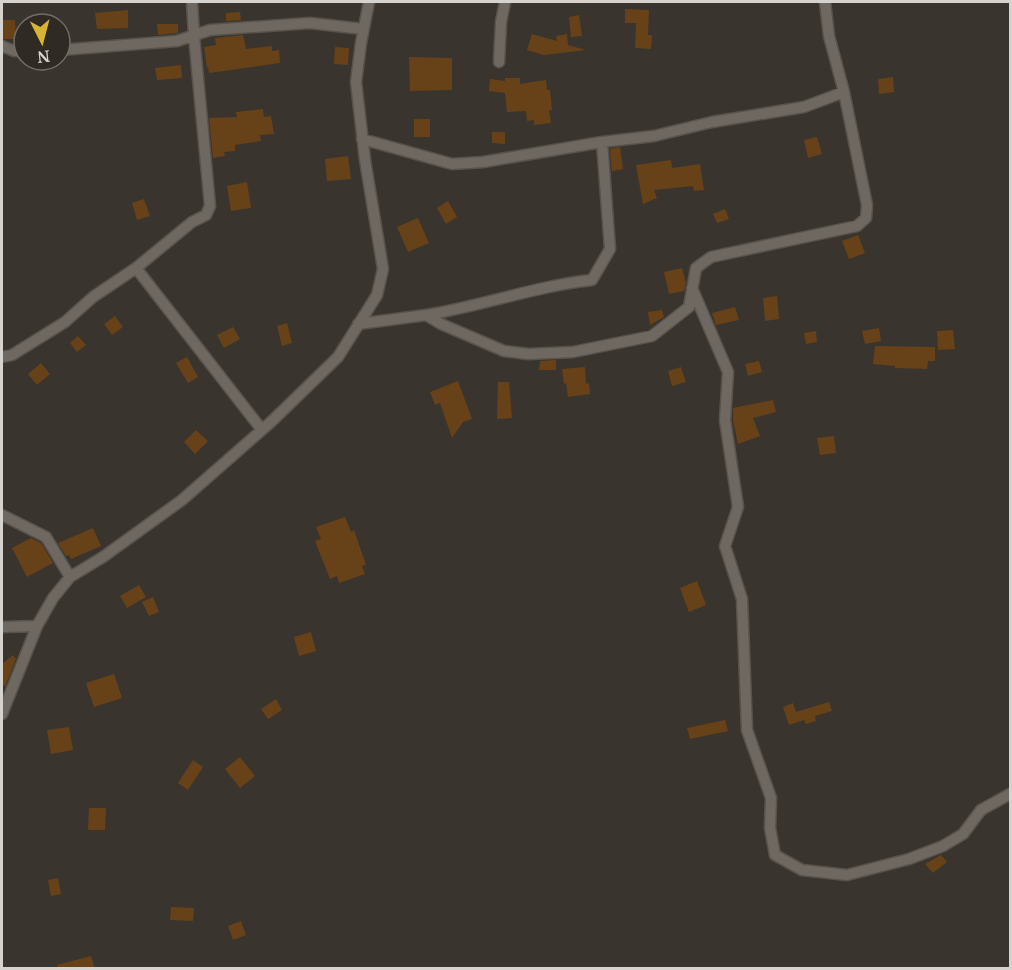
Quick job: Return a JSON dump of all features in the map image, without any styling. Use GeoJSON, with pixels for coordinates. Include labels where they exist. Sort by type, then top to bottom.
{"type":"FeatureCollection","features":[{"type":"Feature","properties":{"kind":"street"},"geometry":{"type":"LineString","coordinates":[[2,357],[12,355],[65,322],[93,297],[136,268],[192,222],[206,215],[210,206],[192,2]]}},
{"type":"Feature","properties":{"kind":"street"},"geometry":{"type":"LineString","coordinates":[[2,714],[37,626],[53,598],[70,577],[103,557],[182,500],[262,430],[338,357],[376,295],[383,269],[362,139],[356,82],[369,2]]}},
{"type":"Feature","properties":{"kind":"street"},"geometry":{"type":"LineString","coordinates":[[499,62],[501,22],[505,2]]}},
{"type":"Feature","properties":{"kind":"street"},"geometry":{"type":"LineString","coordinates":[[426,315],[441,324],[504,351],[528,354],[573,352],[652,336],[689,307],[696,268],[711,257],[857,226],[866,218],[867,205],[844,92],[829,36],[825,2]]}},
{"type":"Feature","properties":{"kind":"street"},"geometry":{"type":"LineString","coordinates":[[72,49],[177,41],[210,30],[310,23],[363,29]]}},
{"type":"Feature","properties":{"kind":"street"},"geometry":{"type":"LineString","coordinates":[[362,139],[452,164],[483,162],[602,142],[654,136],[712,122],[804,107],[844,92]]}},
{"type":"Feature","properties":{"kind":"street"},"geometry":{"type":"LineString","coordinates":[[358,324],[466,309],[567,282],[592,280],[610,249],[602,142]]}},
{"type":"Feature","properties":{"kind":"street"},"geometry":{"type":"LineString","coordinates":[[136,268],[262,430]]}},
{"type":"Feature","properties":{"kind":"street"},"geometry":{"type":"LineString","coordinates":[[692,288],[729,372],[725,420],[738,507],[725,546],[742,600],[747,730],[771,798],[770,828],[775,855],[801,870],[847,875],[899,862],[943,846],[963,834],[981,810],[1011,794]]}},
{"type":"Feature","properties":{"kind":"street"},"geometry":{"type":"LineString","coordinates":[[2,515],[46,537],[70,577]]}},
{"type":"Feature","properties":{"kind":"street"},"geometry":{"type":"LineString","coordinates":[[2,627],[37,626]]}},
{"type":"Feature","properties":{"kind":"building"},"geometry":{"type":"Polygon","coordinates":[[[625,9],[649,10],[648,35],[652,35],[651,49],[635,48],[636,23],[625,23],[625,9]]]}},
{"type":"Feature","properties":{"kind":"building"},"geometry":{"type":"Polygon","coordinates":[[[128,10],[128,28],[97,29],[95,13],[128,10]]]}},
{"type":"Feature","properties":{"kind":"building"},"geometry":{"type":"Polygon","coordinates":[[[240,12],[241,20],[226,21],[226,13],[240,12]]]}},
{"type":"Feature","properties":{"kind":"building"},"geometry":{"type":"Polygon","coordinates":[[[579,15],[582,36],[571,37],[569,17],[579,15]]]}},
{"type":"Feature","properties":{"kind":"building"},"geometry":{"type":"Polygon","coordinates":[[[2,20],[12,20],[12,39],[2,39],[2,20]]]}},
{"type":"Feature","properties":{"kind":"building"},"geometry":{"type":"Polygon","coordinates":[[[157,24],[178,24],[178,33],[158,35],[157,24]]]}},
{"type":"Feature","properties":{"kind":"building"},"geometry":{"type":"Polygon","coordinates":[[[532,34],[557,41],[556,36],[567,34],[568,45],[586,50],[544,55],[527,50],[532,34]]]}},
{"type":"Feature","properties":{"kind":"building"},"geometry":{"type":"Polygon","coordinates":[[[243,35],[246,49],[272,46],[272,51],[279,50],[280,63],[209,73],[204,47],[216,45],[215,38],[243,35]]]}},
{"type":"Feature","properties":{"kind":"building"},"geometry":{"type":"Polygon","coordinates":[[[335,47],[349,48],[348,65],[334,64],[335,47]]]}},
{"type":"Feature","properties":{"kind":"building"},"geometry":{"type":"Polygon","coordinates":[[[409,57],[452,58],[452,90],[410,91],[409,57]]]}},
{"type":"Feature","properties":{"kind":"building"},"geometry":{"type":"Polygon","coordinates":[[[181,65],[182,78],[157,80],[155,68],[181,65]]]}},
{"type":"Feature","properties":{"kind":"building"},"geometry":{"type":"Polygon","coordinates":[[[893,77],[894,92],[879,94],[878,79],[893,77]]]}},
{"type":"Feature","properties":{"kind":"building"},"geometry":{"type":"Polygon","coordinates":[[[505,78],[520,78],[520,84],[546,80],[547,90],[550,90],[551,123],[534,125],[534,120],[527,121],[526,111],[507,112],[505,93],[489,91],[490,79],[505,81],[505,78]]]}},
{"type":"Feature","properties":{"kind":"building"},"geometry":{"type":"Polygon","coordinates":[[[263,109],[264,117],[271,116],[274,134],[260,135],[261,141],[235,145],[235,151],[224,152],[225,156],[213,158],[209,118],[237,117],[236,112],[263,109]]]}},
{"type":"Feature","properties":{"kind":"building"},"geometry":{"type":"Polygon","coordinates":[[[414,119],[430,119],[430,137],[414,137],[414,119]]]}},
{"type":"Feature","properties":{"kind":"building"},"geometry":{"type":"Polygon","coordinates":[[[492,132],[505,132],[505,144],[492,143],[492,132]]]}},
{"type":"Feature","properties":{"kind":"building"},"geometry":{"type":"Polygon","coordinates":[[[817,137],[822,154],[808,158],[804,140],[817,137]]]}},
{"type":"Feature","properties":{"kind":"building"},"geometry":{"type":"Polygon","coordinates":[[[620,147],[623,169],[612,171],[610,149],[620,147]]]}},
{"type":"Feature","properties":{"kind":"building"},"geometry":{"type":"Polygon","coordinates":[[[348,156],[351,179],[327,181],[325,159],[348,156]]]}},
{"type":"Feature","properties":{"kind":"building"},"geometry":{"type":"Polygon","coordinates":[[[671,160],[672,168],[700,164],[704,190],[694,191],[693,186],[654,190],[657,198],[643,204],[636,165],[671,160]]]}},
{"type":"Feature","properties":{"kind":"building"},"geometry":{"type":"Polygon","coordinates":[[[247,182],[251,208],[231,211],[227,186],[247,182]]]}},
{"type":"Feature","properties":{"kind":"building"},"geometry":{"type":"Polygon","coordinates":[[[144,199],[150,216],[137,220],[132,203],[144,199]]]}},
{"type":"Feature","properties":{"kind":"building"},"geometry":{"type":"Polygon","coordinates":[[[448,201],[457,217],[446,224],[437,208],[448,201]]]}},
{"type":"Feature","properties":{"kind":"building"},"geometry":{"type":"Polygon","coordinates":[[[725,209],[729,219],[717,223],[713,214],[725,209]]]}},
{"type":"Feature","properties":{"kind":"building"},"geometry":{"type":"Polygon","coordinates":[[[418,218],[429,243],[408,252],[397,227],[418,218]]]}},
{"type":"Feature","properties":{"kind":"building"},"geometry":{"type":"Polygon","coordinates":[[[858,235],[865,253],[849,259],[842,241],[858,235]]]}},
{"type":"Feature","properties":{"kind":"building"},"geometry":{"type":"Polygon","coordinates":[[[682,268],[686,283],[684,291],[669,294],[664,272],[682,268]]]}},
{"type":"Feature","properties":{"kind":"building"},"geometry":{"type":"Polygon","coordinates":[[[777,296],[779,319],[765,321],[763,298],[777,296]]]}},
{"type":"Feature","properties":{"kind":"building"},"geometry":{"type":"Polygon","coordinates":[[[735,307],[739,320],[716,325],[712,313],[735,307]]]}},
{"type":"Feature","properties":{"kind":"building"},"geometry":{"type":"Polygon","coordinates":[[[662,310],[664,317],[650,325],[648,312],[662,310]]]}},
{"type":"Feature","properties":{"kind":"building"},"geometry":{"type":"Polygon","coordinates":[[[115,316],[123,327],[112,335],[104,324],[115,316]]]}},
{"type":"Feature","properties":{"kind":"building"},"geometry":{"type":"Polygon","coordinates":[[[287,323],[292,343],[282,346],[277,326],[287,323]]]}},
{"type":"Feature","properties":{"kind":"building"},"geometry":{"type":"Polygon","coordinates":[[[233,327],[240,339],[224,348],[217,335],[233,327]]]}},
{"type":"Feature","properties":{"kind":"building"},"geometry":{"type":"Polygon","coordinates":[[[879,328],[881,341],[865,344],[862,331],[879,328]]]}},
{"type":"Feature","properties":{"kind":"building"},"geometry":{"type":"Polygon","coordinates":[[[953,330],[955,349],[938,350],[937,331],[953,330]]]}},
{"type":"Feature","properties":{"kind":"building"},"geometry":{"type":"Polygon","coordinates":[[[816,331],[817,342],[806,344],[804,333],[816,331]]]}},
{"type":"Feature","properties":{"kind":"building"},"geometry":{"type":"Polygon","coordinates":[[[78,336],[86,345],[77,352],[70,343],[78,336]]]}},
{"type":"Feature","properties":{"kind":"building"},"geometry":{"type":"Polygon","coordinates":[[[875,346],[935,347],[935,361],[928,361],[927,369],[895,368],[895,366],[873,364],[875,346]]]}},
{"type":"Feature","properties":{"kind":"building"},"geometry":{"type":"Polygon","coordinates":[[[187,357],[198,377],[188,383],[176,363],[187,357]]]}},
{"type":"Feature","properties":{"kind":"building"},"geometry":{"type":"Polygon","coordinates":[[[556,360],[556,370],[539,370],[540,361],[556,360]]]}},
{"type":"Feature","properties":{"kind":"building"},"geometry":{"type":"Polygon","coordinates":[[[759,361],[762,372],[748,376],[745,364],[759,361]]]}},
{"type":"Feature","properties":{"kind":"building"},"geometry":{"type":"Polygon","coordinates":[[[41,363],[50,374],[37,385],[28,374],[41,363]]]}},
{"type":"Feature","properties":{"kind":"building"},"geometry":{"type":"Polygon","coordinates":[[[585,367],[586,384],[589,383],[590,394],[568,397],[562,369],[585,367]]]}},
{"type":"Feature","properties":{"kind":"building"},"geometry":{"type":"Polygon","coordinates":[[[681,367],[686,382],[672,386],[668,371],[681,367]]]}},
{"type":"Feature","properties":{"kind":"building"},"geometry":{"type":"Polygon","coordinates":[[[458,381],[472,419],[463,422],[452,438],[440,403],[435,405],[430,392],[458,381]]]}},
{"type":"Feature","properties":{"kind":"building"},"geometry":{"type":"Polygon","coordinates":[[[498,382],[509,382],[512,418],[497,419],[498,382]]]}},
{"type":"Feature","properties":{"kind":"building"},"geometry":{"type":"Polygon","coordinates":[[[773,400],[776,412],[753,418],[760,436],[738,444],[733,408],[773,400]]]}},
{"type":"Feature","properties":{"kind":"building"},"geometry":{"type":"Polygon","coordinates":[[[196,430],[208,441],[195,454],[184,442],[196,430]]]}},
{"type":"Feature","properties":{"kind":"building"},"geometry":{"type":"Polygon","coordinates":[[[834,436],[836,453],[820,455],[817,438],[834,436]]]}},
{"type":"Feature","properties":{"kind":"building"},"geometry":{"type":"Polygon","coordinates":[[[345,517],[351,532],[354,530],[366,565],[362,566],[365,574],[339,583],[337,576],[330,579],[315,541],[321,539],[316,527],[345,517]]]}},
{"type":"Feature","properties":{"kind":"building"},"geometry":{"type":"Polygon","coordinates":[[[93,528],[101,546],[71,559],[69,555],[66,556],[58,543],[93,528]]]}},
{"type":"Feature","properties":{"kind":"building"},"geometry":{"type":"Polygon","coordinates":[[[31,538],[41,543],[53,563],[27,577],[12,548],[31,538]]]}},
{"type":"Feature","properties":{"kind":"building"},"geometry":{"type":"Polygon","coordinates":[[[697,581],[706,605],[689,612],[680,588],[697,581]]]}},
{"type":"Feature","properties":{"kind":"building"},"geometry":{"type":"Polygon","coordinates":[[[139,585],[146,597],[127,608],[120,596],[139,585]]]}},
{"type":"Feature","properties":{"kind":"building"},"geometry":{"type":"Polygon","coordinates":[[[153,597],[159,612],[149,616],[142,602],[153,597]]]}},
{"type":"Feature","properties":{"kind":"building"},"geometry":{"type":"Polygon","coordinates":[[[311,632],[316,651],[299,656],[294,637],[311,632]]]}},
{"type":"Feature","properties":{"kind":"building"},"geometry":{"type":"Polygon","coordinates":[[[13,655],[16,659],[5,687],[2,683],[2,664],[13,655]]]}},
{"type":"Feature","properties":{"kind":"building"},"geometry":{"type":"Polygon","coordinates":[[[114,674],[122,698],[94,707],[86,683],[114,674]]]}},
{"type":"Feature","properties":{"kind":"building"},"geometry":{"type":"Polygon","coordinates":[[[276,699],[282,710],[268,719],[261,709],[276,699]]]}},
{"type":"Feature","properties":{"kind":"building"},"geometry":{"type":"Polygon","coordinates":[[[829,702],[832,711],[815,716],[816,721],[806,724],[804,720],[789,725],[783,707],[793,703],[796,712],[829,702]]]}},
{"type":"Feature","properties":{"kind":"building"},"geometry":{"type":"Polygon","coordinates":[[[725,720],[728,731],[690,739],[687,728],[725,720]]]}},
{"type":"Feature","properties":{"kind":"building"},"geometry":{"type":"Polygon","coordinates":[[[69,727],[73,750],[51,754],[47,730],[69,727]]]}},
{"type":"Feature","properties":{"kind":"building"},"geometry":{"type":"Polygon","coordinates":[[[240,757],[255,776],[240,788],[225,769],[240,757]]]}},
{"type":"Feature","properties":{"kind":"building"},"geometry":{"type":"Polygon","coordinates":[[[193,760],[203,767],[188,790],[178,783],[193,760]]]}},
{"type":"Feature","properties":{"kind":"building"},"geometry":{"type":"Polygon","coordinates":[[[89,808],[106,808],[105,830],[88,830],[89,808]]]}},
{"type":"Feature","properties":{"kind":"building"},"geometry":{"type":"Polygon","coordinates":[[[941,855],[947,862],[933,873],[925,864],[941,855]]]}},
{"type":"Feature","properties":{"kind":"building"},"geometry":{"type":"Polygon","coordinates":[[[58,878],[61,894],[51,896],[48,880],[58,878]]]}},
{"type":"Feature","properties":{"kind":"building"},"geometry":{"type":"Polygon","coordinates":[[[171,907],[194,908],[193,921],[170,920],[171,907]]]}},
{"type":"Feature","properties":{"kind":"building"},"geometry":{"type":"Polygon","coordinates":[[[241,921],[246,935],[233,940],[228,926],[241,921]]]}},
{"type":"Feature","properties":{"kind":"building"},"geometry":{"type":"Polygon","coordinates":[[[91,956],[95,969],[58,969],[57,965],[91,956]]]}}]}
